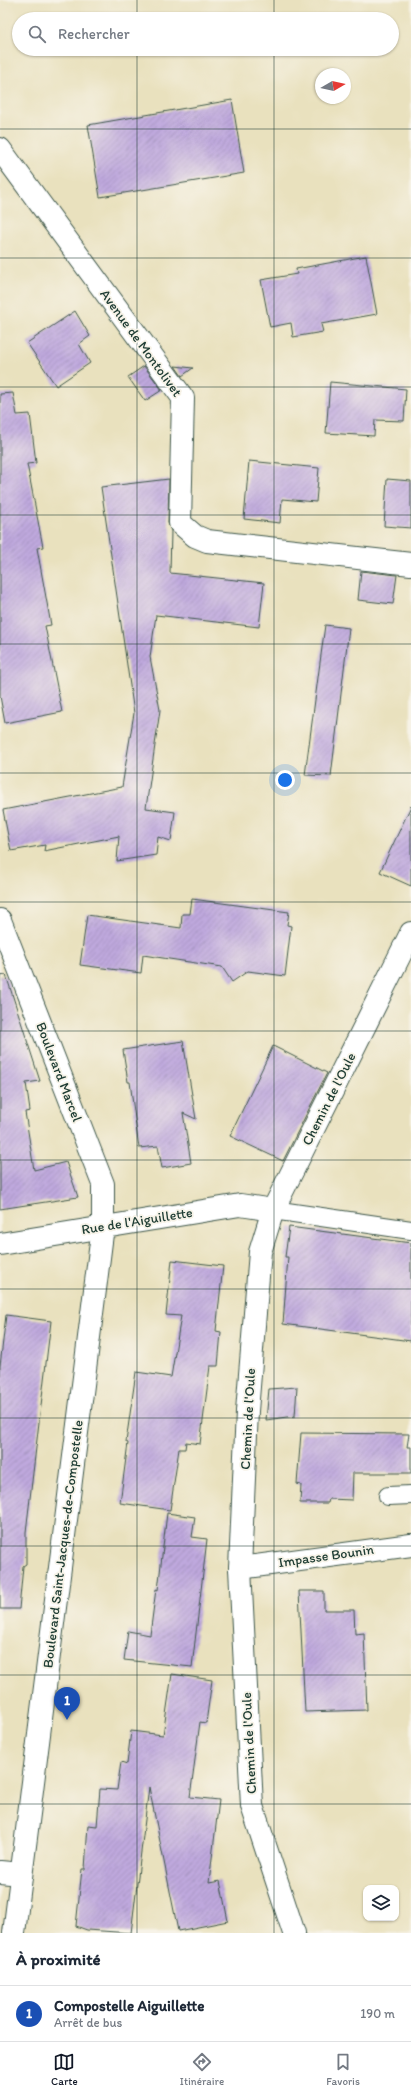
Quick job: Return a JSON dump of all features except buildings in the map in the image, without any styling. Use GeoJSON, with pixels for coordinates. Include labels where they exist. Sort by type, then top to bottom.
{"type":"FeatureCollection","features":[{"type":"Feature","properties":{"kind":"street","name":"Avenue de Montolivet"},"geometry":{"type":"LineString","coordinates":[[0,149],[183,398],[180,524],[194,536],[207,542],[411,564]]}},
{"type":"Feature","properties":{"kind":"street","name":"Boulevard Marcel"},"geometry":{"type":"LineString","coordinates":[[0,920],[103,1184],[103,1226]]}},
{"type":"Feature","properties":{"kind":"street","name":"Chemin de l'Oule"},"geometry":{"type":"LineString","coordinates":[[294,1933],[252,1806],[240,1568],[247,1411],[260,1252],[273,1210],[411,933]]}},
{"type":"Feature","properties":{"kind":"street","name":"Rue de l'Aiguillette"},"geometry":{"type":"LineString","coordinates":[[0,1244],[240,1204],[273,1210]]}},
{"type":"Feature","properties":{"kind":"street","name":"Boulevard Saint-Jacques-de-Compostelle"},"geometry":{"type":"LineString","coordinates":[[14,1933],[10,1873],[103,1226]]}},
{"type":"Feature","properties":{"kind":"street","name":"Impasse Bounin"},"geometry":{"type":"LineString","coordinates":[[240,1568],[411,1545]]}},
{"type":"Feature","properties":{"kind":"lane"},"geometry":{"type":"LineString","coordinates":[[273,1210],[411,1230]]}},
{"type":"Feature","properties":{"kind":"lane"},"geometry":{"type":"LineString","coordinates":[[388,1496],[411,1495]]}},
{"type":"Feature","properties":{"kind":"place","name":"Compostelle Aiguillette"},"geometry":{"type":"Point","coordinates":[67,1720]}}]}
